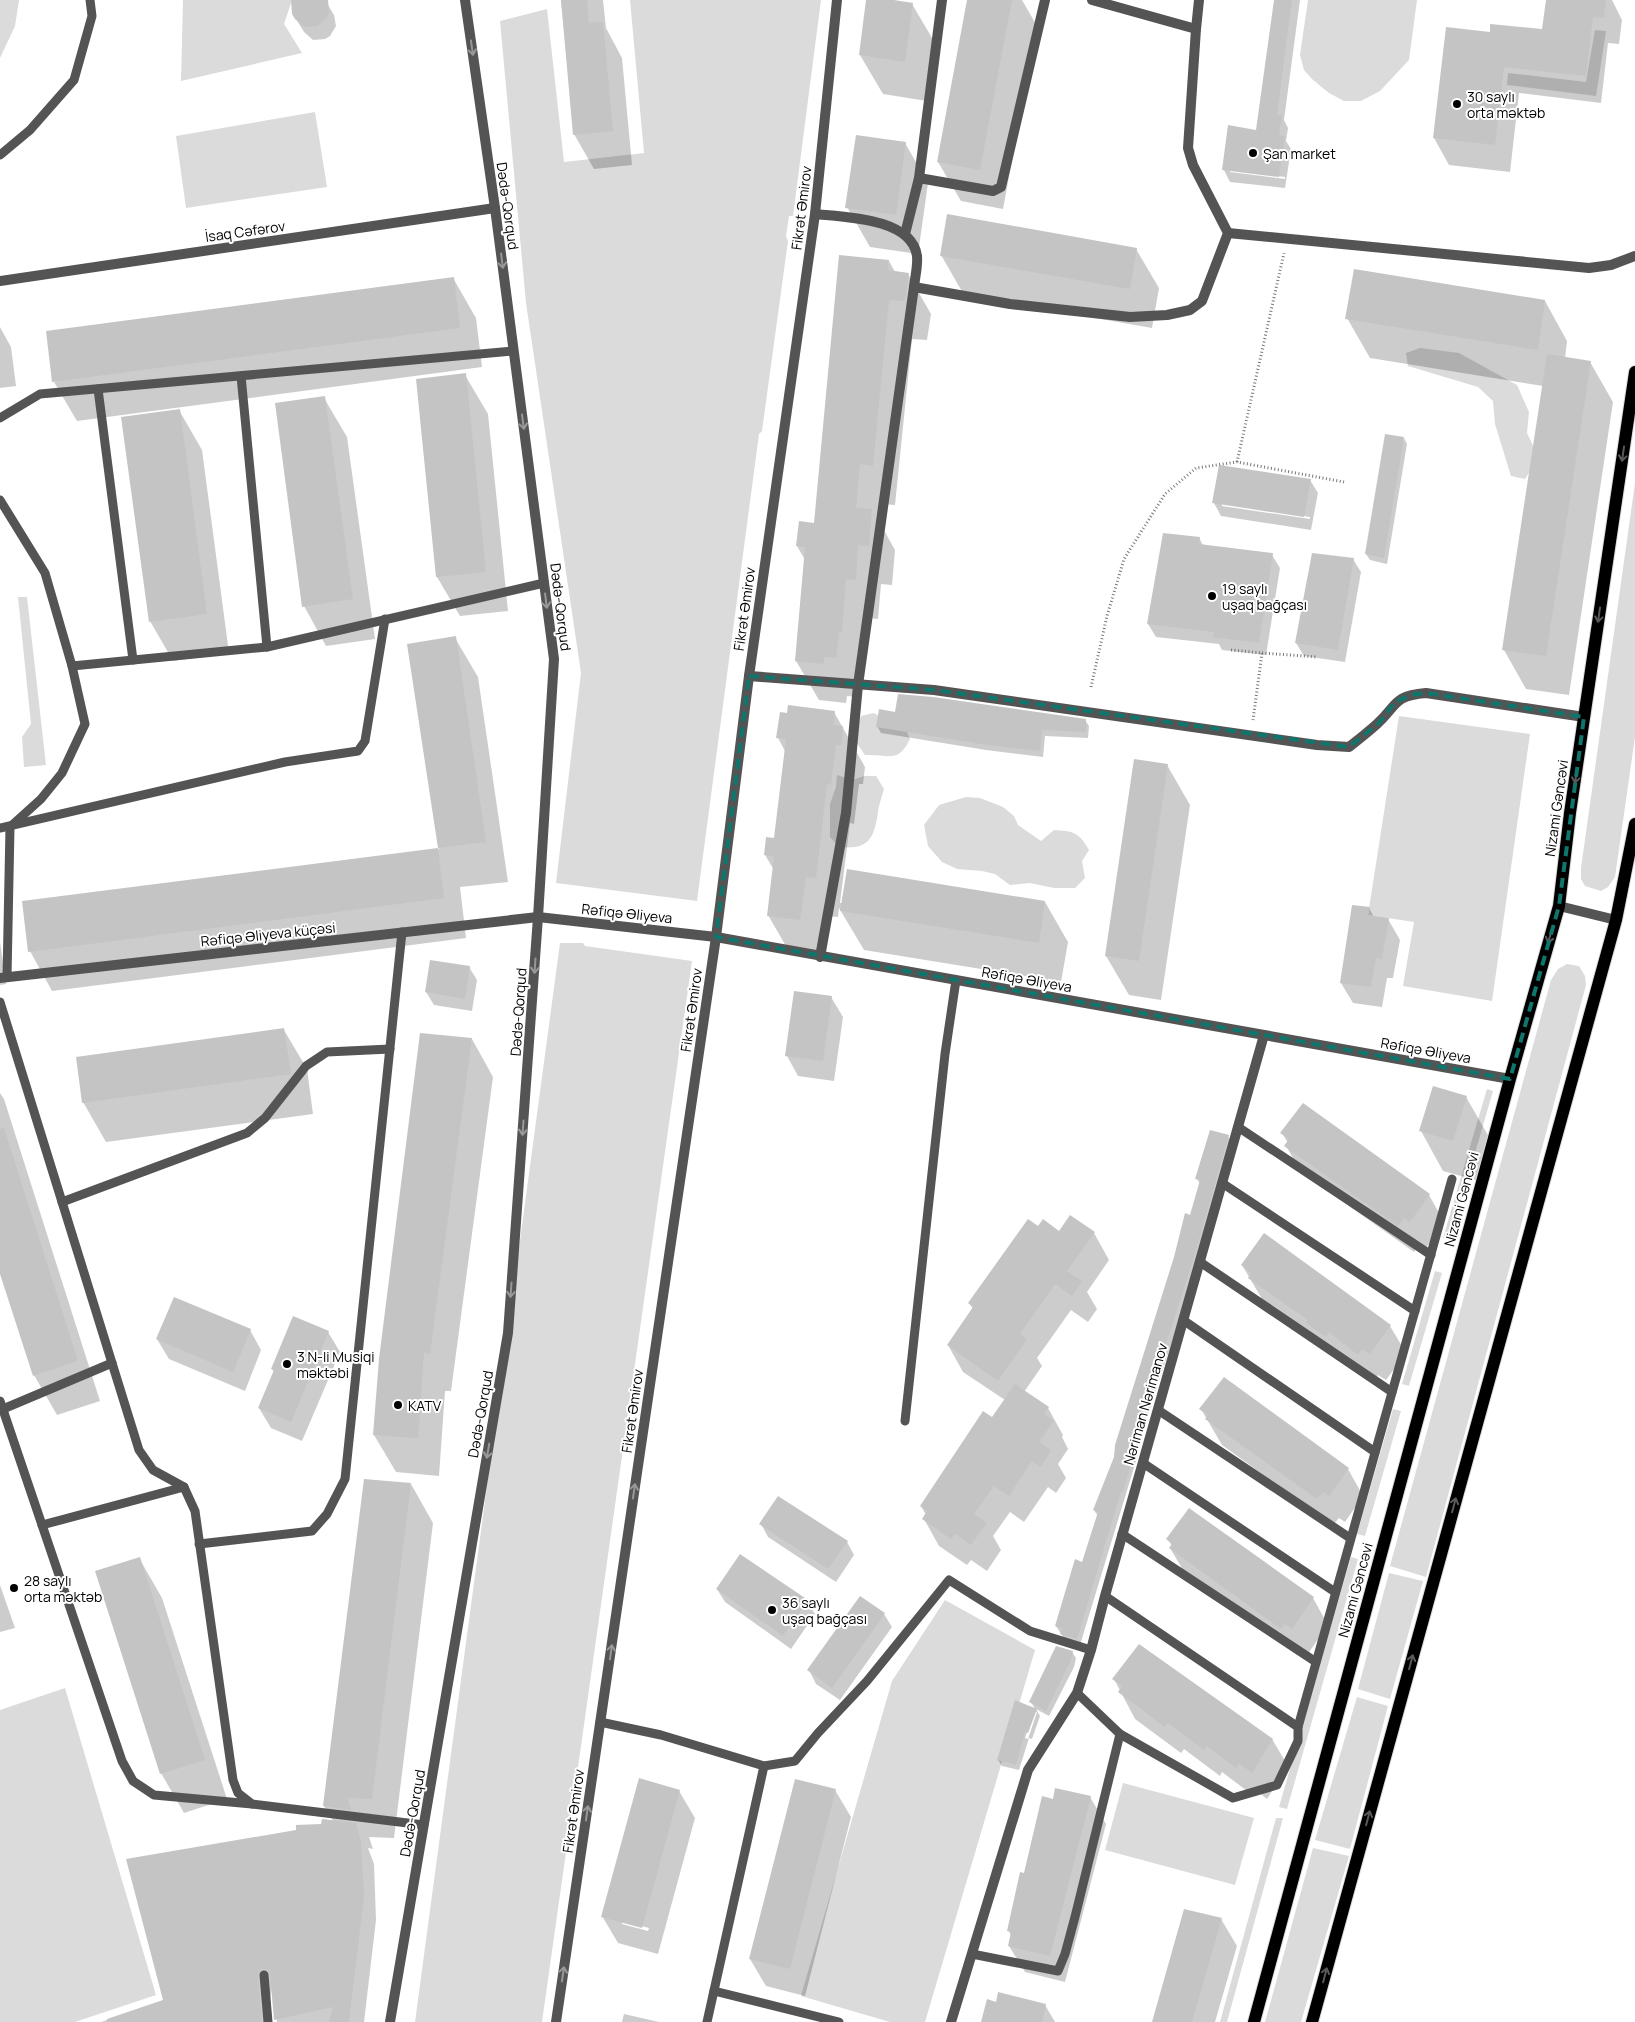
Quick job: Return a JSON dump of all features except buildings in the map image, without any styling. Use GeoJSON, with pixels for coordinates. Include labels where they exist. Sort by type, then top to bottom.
{"type":"FeatureCollection","features":[{"type":"Feature","properties":{"kind":"main road","name":"Nizami Gəncəvi"},"geometry":{"type":"LineString","coordinates":[[1254,2022],[1558,906],[1635,372]]}},
{"type":"Feature","properties":{"kind":"main road"},"geometry":{"type":"LineString","coordinates":[[1312,2022],[1616,920],[1635,824]]}},
{"type":"Feature","properties":{"kind":"street","name":"Dədə-Qorqud"},"geometry":{"type":"LineString","coordinates":[[390,2022],[508,1333],[538,917],[554,660],[495,208],[465,0]]}},
{"type":"Feature","properties":{"kind":"street","name":"Fikrət Əmirov"},"geometry":{"type":"LineString","coordinates":[[556,2022],[716,937],[748,676],[816,214],[837,0]]}},
{"type":"Feature","properties":{"kind":"street"},"geometry":{"type":"LineString","coordinates":[[905,234],[919,178],[942,0]]}},
{"type":"Feature","properties":{"kind":"street"},"geometry":{"type":"LineString","coordinates":[[919,178],[993,191],[1001,187],[1045,0]]}},
{"type":"Feature","properties":{"kind":"street"},"geometry":{"type":"LineString","coordinates":[[1092,0],[1196,29]]}},
{"type":"Feature","properties":{"kind":"street"},"geometry":{"type":"LineString","coordinates":[[914,287],[1010,304],[1130,318],[1167,315],[1190,310],[1202,301],[1228,233],[1192,165],[1188,148],[1196,29],[1200,0]]}},
{"type":"Feature","properties":{"kind":"street","name":"İsaq Cəfərov"},"geometry":{"type":"LineString","coordinates":[[0,281],[495,208]]}},
{"type":"Feature","properties":{"kind":"street"},"geometry":{"type":"LineString","coordinates":[[816,214],[879,222],[905,234],[912,242],[917,256],[858,685],[846,813],[820,957]]}},
{"type":"Feature","properties":{"kind":"street"},"geometry":{"type":"LineString","coordinates":[[1228,233],[1589,268],[1611,265],[1635,256]]}},
{"type":"Feature","properties":{"kind":"street"},"geometry":{"type":"LineString","coordinates":[[748,676],[934,690],[1250,736],[1349,748],[1379,723],[1395,702],[1411,694],[1426,693],[1584,717]]}},
{"type":"Feature","properties":{"kind":"street"},"geometry":{"type":"LineString","coordinates":[[1558,906],[1616,920]]}},
{"type":"Feature","properties":{"kind":"street","name":"Rəfiqə Əliyeva küçəsi"},"geometry":{"type":"LineString","coordinates":[[3,977],[538,917]]}},
{"type":"Feature","properties":{"kind":"street","name":"Rəfiqə Əliyeva"},"geometry":{"type":"LineString","coordinates":[[538,917],[716,937],[1510,1079]]}},
{"type":"Feature","properties":{"kind":"street","name":"Nəriman Nərimanov"},"geometry":{"type":"LineString","coordinates":[[951,2022],[1028,1770],[1077,1693],[1091,1650],[1122,1534],[1264,1035]]}},
{"type":"Feature","properties":{"kind":"lane"},"geometry":{"type":"LineString","coordinates":[[0,155],[30,130],[74,80],[92,16],[90,0]]}},
{"type":"Feature","properties":{"kind":"lane"},"geometry":{"type":"LineString","coordinates":[[0,418],[40,394],[513,351]]}},
{"type":"Feature","properties":{"kind":"lane"},"geometry":{"type":"LineString","coordinates":[[241,376],[267,647]]}},
{"type":"Feature","properties":{"kind":"lane"},"geometry":{"type":"LineString","coordinates":[[98,389],[133,660]]}},
{"type":"Feature","properties":{"kind":"lane"},"geometry":{"type":"LineString","coordinates":[[0,500],[46,573],[72,666],[85,724],[62,773],[42,799],[5,827]]}},
{"type":"Feature","properties":{"kind":"lane"},"geometry":{"type":"LineString","coordinates":[[72,666],[267,647],[544,583]]}},
{"type":"Feature","properties":{"kind":"lane"},"geometry":{"type":"LineString","coordinates":[[5,827],[285,762],[358,751],[365,741],[385,619]]}},
{"type":"Feature","properties":{"kind":"lane"},"geometry":{"type":"LineString","coordinates":[[3,977],[5,827]]}},
{"type":"Feature","properties":{"kind":"lane"},"geometry":{"type":"LineString","coordinates":[[199,1544],[312,1531],[328,1514],[345,1479],[402,932]]}},
{"type":"Feature","properties":{"kind":"lane"},"geometry":{"type":"LineString","coordinates":[[905,1421],[945,1054],[956,980]]}},
{"type":"Feature","properties":{"kind":"lane"},"geometry":{"type":"LineString","coordinates":[[0,1002],[140,1450],[154,1470],[184,1487],[194,1511],[233,1780],[238,1793],[252,1804]]}},
{"type":"Feature","properties":{"kind":"lane"},"geometry":{"type":"LineString","coordinates":[[62,1202],[247,1133],[265,1118],[306,1066],[327,1052],[390,1049]]}},
{"type":"Feature","properties":{"kind":"lane"},"geometry":{"type":"LineString","coordinates":[[1238,1127],[1431,1255]]}},
{"type":"Feature","properties":{"kind":"lane"},"geometry":{"type":"LineString","coordinates":[[1077,1693],[1120,1734],[1233,1798],[1277,1785],[1298,1741],[1298,1728],[1335,1592],[1452,1179]]}},
{"type":"Feature","properties":{"kind":"lane"},"geometry":{"type":"LineString","coordinates":[[1222,1183],[1415,1312]]}},
{"type":"Feature","properties":{"kind":"lane"},"geometry":{"type":"LineString","coordinates":[[1200,1262],[1392,1392]]}},
{"type":"Feature","properties":{"kind":"lane"},"geometry":{"type":"LineString","coordinates":[[1183,1320],[1375,1452]]}},
{"type":"Feature","properties":{"kind":"lane"},"geometry":{"type":"LineString","coordinates":[[112,1363],[2,1405],[122,1761],[133,1781],[154,1795],[252,1804],[424,1825]]}},
{"type":"Feature","properties":{"kind":"lane"},"geometry":{"type":"LineString","coordinates":[[1158,1410],[1350,1538]]}},
{"type":"Feature","properties":{"kind":"lane"},"geometry":{"type":"LineString","coordinates":[[1143,1463],[1335,1592]]}},
{"type":"Feature","properties":{"kind":"lane"},"geometry":{"type":"LineString","coordinates":[[42,1525],[184,1487]]}},
{"type":"Feature","properties":{"kind":"lane"},"geometry":{"type":"LineString","coordinates":[[1122,1534],[1316,1662]]}},
{"type":"Feature","properties":{"kind":"lane"},"geometry":{"type":"LineString","coordinates":[[600,1722],[661,1735],[764,1766],[796,1761],[818,1733],[867,1681],[948,1580],[1030,1631],[1091,1650]]}},
{"type":"Feature","properties":{"kind":"lane"},"geometry":{"type":"LineString","coordinates":[[1105,1596],[1298,1728]]}},
{"type":"Feature","properties":{"kind":"lane"},"geometry":{"type":"LineString","coordinates":[[972,1954],[1058,1970],[1065,1954],[1075,1917],[1120,1734]]}},
{"type":"Feature","properties":{"kind":"lane"},"geometry":{"type":"LineString","coordinates":[[707,2022],[764,1766]]}},
{"type":"Feature","properties":{"kind":"lane"},"geometry":{"type":"LineString","coordinates":[[264,1976],[268,2022]]}},
{"type":"Feature","properties":{"kind":"lane"},"geometry":{"type":"LineString","coordinates":[[714,1991],[835,2022]]}},
{"type":"Feature","properties":{"kind":"path"},"geometry":{"type":"LineString","coordinates":[[1237,462],[1288,238]]}},
{"type":"Feature","properties":{"kind":"path"},"geometry":{"type":"LineString","coordinates":[[1091,687],[1106,616],[1124,559],[1165,494],[1196,468],[1237,462],[1344,482]]}},
{"type":"Feature","properties":{"kind":"path"},"geometry":{"type":"LineString","coordinates":[[1231,650],[1317,657]]}},
{"type":"Feature","properties":{"kind":"path"},"geometry":{"type":"LineString","coordinates":[[1250,736],[1262,653]]}},
{"type":"Feature","properties":{"kind":"highlighted area"},"geometry":{"type":"Polygon","coordinates":[[[749,676],[934,690],[1349,747],[1379,723],[1395,702],[1411,695],[1426,693],[1584,717],[1559,906],[1510,1079],[716,937],[749,676]]]}},
{"type":"Feature","properties":{"kind":"shaded area"},"geometry":{"type":"Polygon","coordinates":[[[0,0],[19,0],[15,26],[0,58],[0,0]]]}},
{"type":"Feature","properties":{"kind":"shaded area"},"geometry":{"type":"Polygon","coordinates":[[[183,0],[292,0],[284,24],[302,53],[181,81],[183,0]]]}},
{"type":"Feature","properties":{"kind":"shaded area"},"geometry":{"type":"Polygon","coordinates":[[[630,0],[821,0],[793,216],[789,216],[786,236],[788,241],[762,431],[759,434],[697,901],[556,883],[581,673],[526,303],[500,21],[547,9],[564,162],[644,153],[630,0]]]}},
{"type":"Feature","properties":{"kind":"shaded area"},"geometry":{"type":"Polygon","coordinates":[[[1308,0],[1417,0],[1409,60],[1380,91],[1361,101],[1344,101],[1329,93],[1304,70],[1300,55],[1308,0]]]}},
{"type":"Feature","properties":{"kind":"shaded area"},"geometry":{"type":"Polygon","coordinates":[[[1595,30],[1606,31],[1596,96],[1507,85],[1508,73],[1586,82],[1595,30]]]}},
{"type":"Feature","properties":{"kind":"shaded area"},"geometry":{"type":"Polygon","coordinates":[[[315,112],[327,187],[186,208],[176,136],[315,112]]]}},
{"type":"Feature","properties":{"kind":"shaded area"},"geometry":{"type":"Polygon","coordinates":[[[1420,348],[1459,353],[1517,385],[1529,412],[1527,433],[1536,452],[1537,460],[1525,479],[1511,476],[1495,424],[1493,401],[1478,387],[1408,366],[1406,353],[1420,348]]]}},
{"type":"Feature","properties":{"kind":"shaded area"},"geometry":{"type":"Polygon","coordinates":[[[1635,483],[1635,737],[1615,877],[1608,887],[1601,891],[1585,886],[1581,879],[1581,868],[1635,483]]]}},
{"type":"Feature","properties":{"kind":"shaded area"},"geometry":{"type":"Polygon","coordinates":[[[18,597],[27,597],[46,765],[24,767],[22,737],[31,724],[18,597]]]}},
{"type":"Feature","properties":{"kind":"shaded area"},"geometry":{"type":"Polygon","coordinates":[[[874,713],[883,719],[905,727],[910,739],[906,747],[897,755],[865,755],[854,739],[861,716],[874,713]]]}},
{"type":"Feature","properties":{"kind":"shaded area"},"geometry":{"type":"Polygon","coordinates":[[[1399,716],[1530,734],[1492,1001],[1403,986],[1414,922],[1368,915],[1399,716]]]}},
{"type":"Feature","properties":{"kind":"shaded area"},"geometry":{"type":"Polygon","coordinates":[[[837,775],[853,780],[864,776],[876,776],[884,789],[872,836],[868,841],[857,847],[839,847],[830,837],[830,804],[836,787],[837,775]]]}},
{"type":"Feature","properties":{"kind":"shaded area"},"geometry":{"type":"Polygon","coordinates":[[[966,797],[980,798],[1003,807],[1014,816],[1018,825],[1041,841],[1054,830],[1071,832],[1079,836],[1089,850],[1082,861],[1085,878],[1075,888],[1054,888],[1030,883],[1010,885],[995,874],[957,869],[942,862],[928,846],[924,825],[939,805],[966,797]]]}},
{"type":"Feature","properties":{"kind":"shaded area"},"geometry":{"type":"Polygon","coordinates":[[[560,943],[583,943],[585,946],[692,961],[542,2022],[415,2022],[560,943]]]}},
{"type":"Feature","properties":{"kind":"shaded area"},"geometry":{"type":"Polygon","coordinates":[[[1567,964],[1579,966],[1585,976],[1586,985],[1426,1577],[1390,1566],[1551,980],[1558,969],[1567,964]]]}},
{"type":"Feature","properties":{"kind":"shaded area"},"geometry":{"type":"Polygon","coordinates":[[[1487,1089],[1493,1091],[1450,1239],[1443,1238],[1487,1089]]]}},
{"type":"Feature","properties":{"kind":"shaded area"},"geometry":{"type":"Polygon","coordinates":[[[1435,1271],[1442,1273],[1409,1386],[1402,1384],[1435,1271]]]}},
{"type":"Feature","properties":{"kind":"shaded area"},"geometry":{"type":"Polygon","coordinates":[[[1393,1409],[1401,1411],[1365,1536],[1357,1534],[1393,1409]]]}},
{"type":"Feature","properties":{"kind":"shaded area"},"geometry":{"type":"Polygon","coordinates":[[[1351,1557],[1358,1559],[1287,1809],[1279,1807],[1351,1557]]]}},
{"type":"Feature","properties":{"kind":"shaded area"},"geometry":{"type":"Polygon","coordinates":[[[1389,1573],[1423,1581],[1390,1699],[1358,1689],[1389,1573]]]}},
{"type":"Feature","properties":{"kind":"shaded area"},"geometry":{"type":"Polygon","coordinates":[[[945,1600],[1035,1650],[925,2022],[890,2022],[801,1996],[892,1681],[945,1600]]]}},
{"type":"Feature","properties":{"kind":"shaded area"},"geometry":{"type":"Polygon","coordinates":[[[65,1688],[156,1995],[75,2022],[0,2022],[0,1710],[65,1688]]]}},
{"type":"Feature","properties":{"kind":"shaded area"},"geometry":{"type":"Polygon","coordinates":[[[1357,1697],[1388,1706],[1350,1849],[1315,1840],[1357,1697]]]}},
{"type":"Feature","properties":{"kind":"shaded area"},"geometry":{"type":"Polygon","coordinates":[[[1123,1783],[1254,1818],[1235,1885],[1105,1850],[1123,1783]]]}},
{"type":"Feature","properties":{"kind":"shaded area"},"geometry":{"type":"Polygon","coordinates":[[[1276,1818],[1283,1818],[1227,2022],[1220,2022],[1276,1818]]]}},
{"type":"Feature","properties":{"kind":"shaded area"},"geometry":{"type":"Polygon","coordinates":[[[1313,1848],[1349,1856],[1301,2022],[1265,2022],[1313,1848]]]}},
{"type":"Feature","properties":{"kind":"place","name":"30 saylı orta məktəb"},"geometry":{"type":"Point","coordinates":[1457,104]}},
{"type":"Feature","properties":{"kind":"place","name":"Şan market"},"geometry":{"type":"Point","coordinates":[1253,153]}},
{"type":"Feature","properties":{"kind":"place","name":"19 saylı uşaq bağçası"},"geometry":{"type":"Point","coordinates":[1212,596]}},
{"type":"Feature","properties":{"kind":"place","name":"3 N-li Musiqi məktəbi"},"geometry":{"type":"Point","coordinates":[287,1364]}},
{"type":"Feature","properties":{"kind":"place","name":"KATV"},"geometry":{"type":"Point","coordinates":[398,1405]}},
{"type":"Feature","properties":{"kind":"place","name":"28 saylı orta məktəb"},"geometry":{"type":"Point","coordinates":[14,1588]}},
{"type":"Feature","properties":{"kind":"place","name":"36 saylı uşaq bağçası"},"geometry":{"type":"Point","coordinates":[772,1610]}}]}
